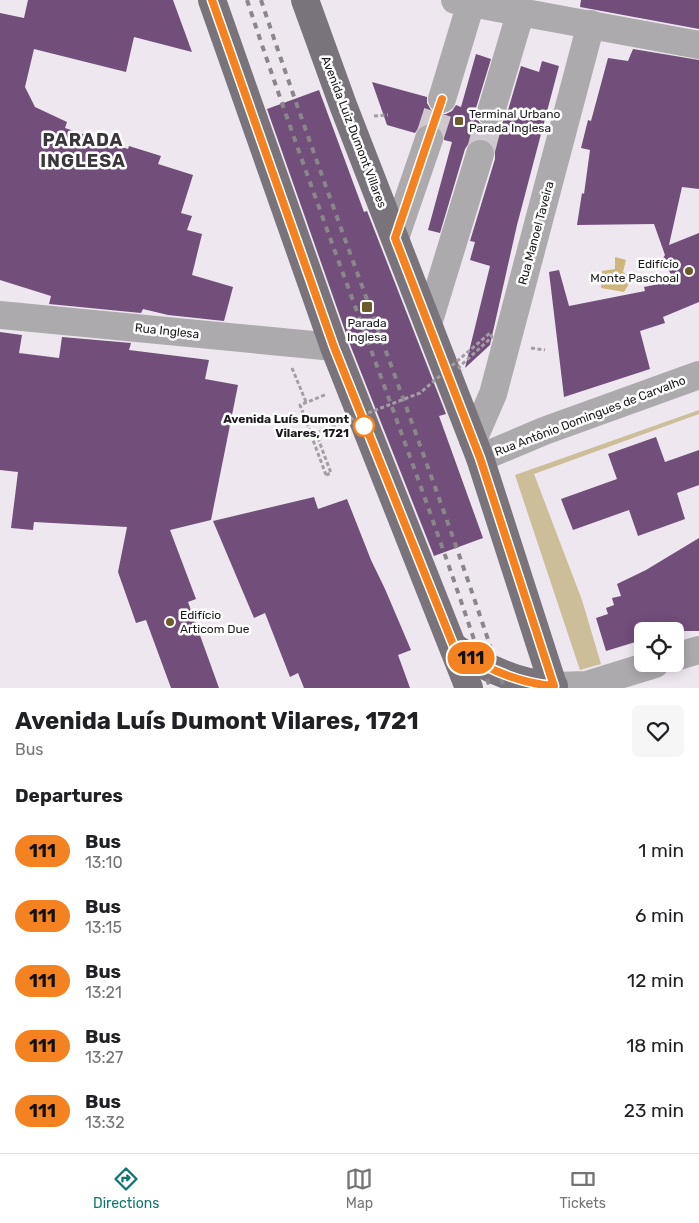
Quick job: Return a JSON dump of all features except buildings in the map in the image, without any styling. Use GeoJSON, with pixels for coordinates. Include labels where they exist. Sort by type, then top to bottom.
{"type":"FeatureCollection","features":[{"type":"Feature","properties":{"kind":"main road"},"geometry":{"type":"LineString","coordinates":[[212,0],[334,347],[469,688]]}},
{"type":"Feature","properties":{"kind":"main road","name":"Avenida Luiz Dumont Villares"},"geometry":{"type":"LineString","coordinates":[[305,0],[477,449],[554,687]]}},
{"type":"Feature","properties":{"kind":"main road"},"geometry":{"type":"LineString","coordinates":[[454,647],[509,677],[554,687]]}},
{"type":"Feature","properties":{"kind":"street"},"geometry":{"type":"LineString","coordinates":[[442,99],[463,1],[521,11],[578,14],[699,44]]}},
{"type":"Feature","properties":{"kind":"street"},"geometry":{"type":"LineString","coordinates":[[491,112],[521,11]]}},
{"type":"Feature","properties":{"kind":"street","name":"Rua Manoel Taveira"},"geometry":{"type":"LineString","coordinates":[[477,449],[494,394],[578,14]]}},
{"type":"Feature","properties":{"kind":"street"},"geometry":{"type":"LineString","coordinates":[[395,238],[429,139]]}},
{"type":"Feature","properties":{"kind":"street"},"geometry":{"type":"LineString","coordinates":[[428,324],[480,154]]}},
{"type":"Feature","properties":{"kind":"street","name":"Rua Inglesa"},"geometry":{"type":"LineString","coordinates":[[0,315],[334,347]]}},
{"type":"Feature","properties":{"kind":"street","name":"Rua Antônio Domingues de Carvalho"},"geometry":{"type":"LineString","coordinates":[[477,449],[544,431],[699,375]]}},
{"type":"Feature","properties":{"kind":"street"},"geometry":{"type":"LineString","coordinates":[[684,655],[699,650]]}},
{"type":"Feature","properties":{"kind":"street"},"geometry":{"type":"LineString","coordinates":[[554,687],[587,686],[634,671]]}},
{"type":"Feature","properties":{"kind":"path"},"geometry":{"type":"LineString","coordinates":[[282,343],[306,402],[300,405],[326,475],[331,473],[316,433],[420,393],[490,333],[492,338],[459,368],[462,371]]}},
{"type":"Feature","properties":{"kind":"shaded area"},"geometry":{"type":"Polygon","coordinates":[[[615,257],[626,260],[623,272],[632,279],[624,292],[601,288],[602,271],[615,269],[615,257]]]}},
{"type":"Feature","properties":{"kind":"shaded area"},"geometry":{"type":"Polygon","coordinates":[[[699,410],[699,414],[534,474],[582,600],[601,664],[580,670],[515,475],[699,410]]]}},
{"type":"Feature","properties":{"kind":"tunnel"},"geometry":{"type":"LineString","coordinates":[[429,139],[442,99]]}},
{"type":"Feature","properties":{"kind":"tunnel"},"geometry":{"type":"LineString","coordinates":[[480,154],[491,112]]}},
{"type":"Feature","properties":{"kind":"railway"},"geometry":{"type":"LineString","coordinates":[[247,0],[306,172],[431,516],[490,688]]}},
{"type":"Feature","properties":{"kind":"railway"},"geometry":{"type":"LineString","coordinates":[[261,0],[290,86],[445,516],[504,688]]}},
{"type":"Feature","properties":{"kind":"bus line","name":"111"},"geometry":{"type":"LineString","coordinates":[[212,0],[334,347],[454,647],[509,677],[538,685],[554,686],[480,458],[395,238],[442,99]]}},
{"type":"Feature","properties":{"kind":"place","name":"Terminal Urbano Parada Inglesa"},"geometry":{"type":"Point","coordinates":[459,121]}},
{"type":"Feature","properties":{"kind":"place","name":"Edifício Monte Paschoal"},"geometry":{"type":"Point","coordinates":[689,271]}},
{"type":"Feature","properties":{"kind":"place","name":"Parada Inglesa"},"geometry":{"type":"Point","coordinates":[367,307]}},
{"type":"Feature","properties":{"kind":"place","name":"Avenida Luís Dumont Vilares, 1721"},"geometry":{"type":"Point","coordinates":[364,426]}},
{"type":"Feature","properties":{"kind":"place","name":"Edifício Articom Due"},"geometry":{"type":"Point","coordinates":[170,622]}},
{"type":"Feature","properties":{"kind":"district","name":"PARADA INGLESA"},"geometry":{"type":"Point","coordinates":[83,150]}}]}
